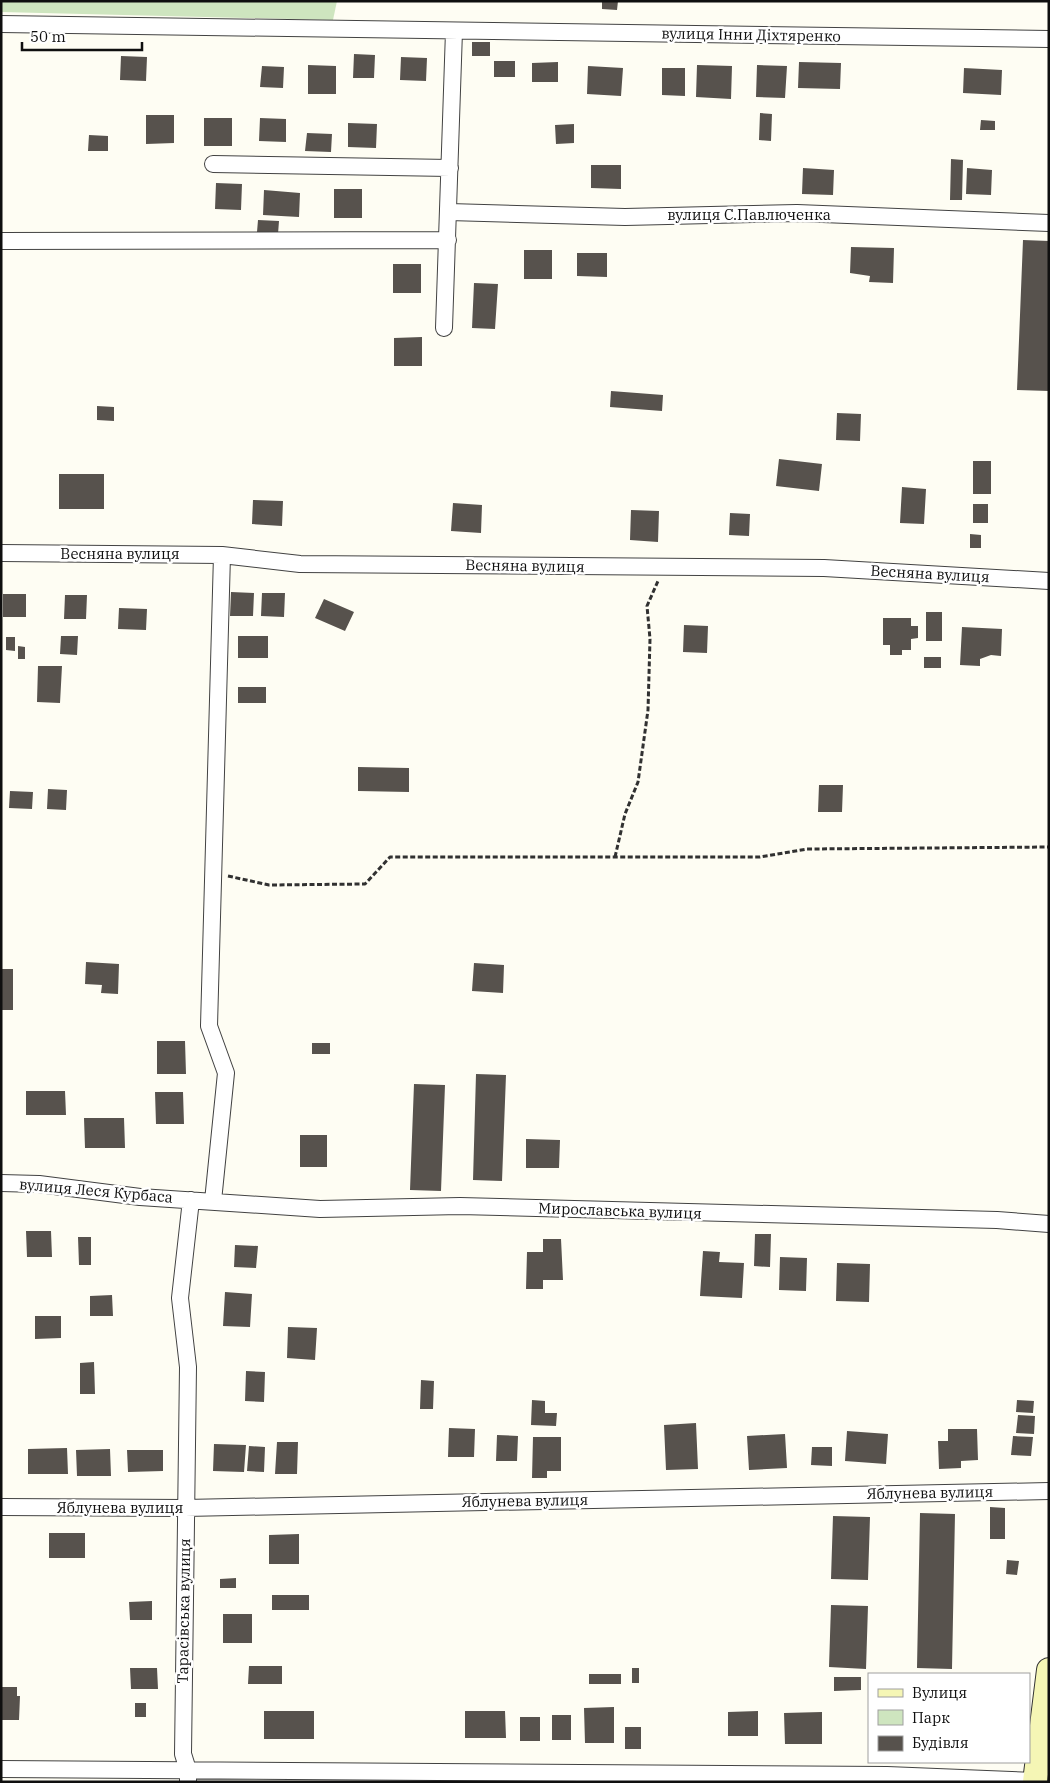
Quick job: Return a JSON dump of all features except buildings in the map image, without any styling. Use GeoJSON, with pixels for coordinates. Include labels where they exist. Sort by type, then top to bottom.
{"type":"FeatureCollection","features":[{"type":"Feature","properties":{"kind":"street","name":"вулиця Інни Діхтяренко"},"geometry":{"type":"LineString","coordinates":[[1,24],[1049,39]]}},
{"type":"Feature","properties":{"kind":"street"},"geometry":{"type":"LineString","coordinates":[[444,328],[454,31]]}},
{"type":"Feature","properties":{"kind":"street"},"geometry":{"type":"LineString","coordinates":[[213,164],[450,168]]}},
{"type":"Feature","properties":{"kind":"street","name":"вулиця С.Павлюченка"},"geometry":{"type":"LineString","coordinates":[[449,212],[625,216],[797,213],[1049,223]]}},
{"type":"Feature","properties":{"kind":"street"},"geometry":{"type":"LineString","coordinates":[[1,241],[448,240]]}},
{"type":"Feature","properties":{"kind":"street","name":"Весняна вулиця"},"geometry":{"type":"LineString","coordinates":[[1,553],[222,555],[300,564],[824,568],[1049,581]]}},
{"type":"Feature","properties":{"kind":"street"},"geometry":{"type":"LineString","coordinates":[[213,1201],[226,1073],[209,1026],[222,555]]}},
{"type":"Feature","properties":{"kind":"street","name":"вулиця Леся Курбаса"},"geometry":{"type":"LineString","coordinates":[[1,1183],[39,1184],[140,1197],[191,1200]]}},
{"type":"Feature","properties":{"kind":"street","name":"Мирославська вулиця"},"geometry":{"type":"LineString","coordinates":[[191,1200],[320,1209],[460,1206],[996,1220],[1049,1224]]}},
{"type":"Feature","properties":{"kind":"street","name":"Тарасівська вулиця"},"geometry":{"type":"LineString","coordinates":[[188,1776],[183,1754],[188,1367],[180,1298],[191,1200]]}},
{"type":"Feature","properties":{"kind":"street","name":"Яблунева вулиця"},"geometry":{"type":"LineString","coordinates":[[1,1507],[185,1508],[1049,1491]]}},
{"type":"Feature","properties":{"kind":"street"},"geometry":{"type":"LineString","coordinates":[[1,1769],[188,1776],[887,1776],[1035,1781],[1049,1670]]}},
{"type":"Feature","properties":{"kind":"path"},"geometry":{"type":"LineString","coordinates":[[615,857],[625,814],[638,782],[647,719],[650,639],[647,606],[664,567]]}},
{"type":"Feature","properties":{"kind":"path"},"geometry":{"type":"LineString","coordinates":[[212,872],[269,885],[365,884],[390,857],[760,857],[807,849],[1049,847]]}},
{"type":"Feature","properties":{"kind":"green space"},"geometry":{"type":"Polygon","coordinates":[[[1,1],[337,1],[333,20],[1,12],[1,1]]]}}]}
